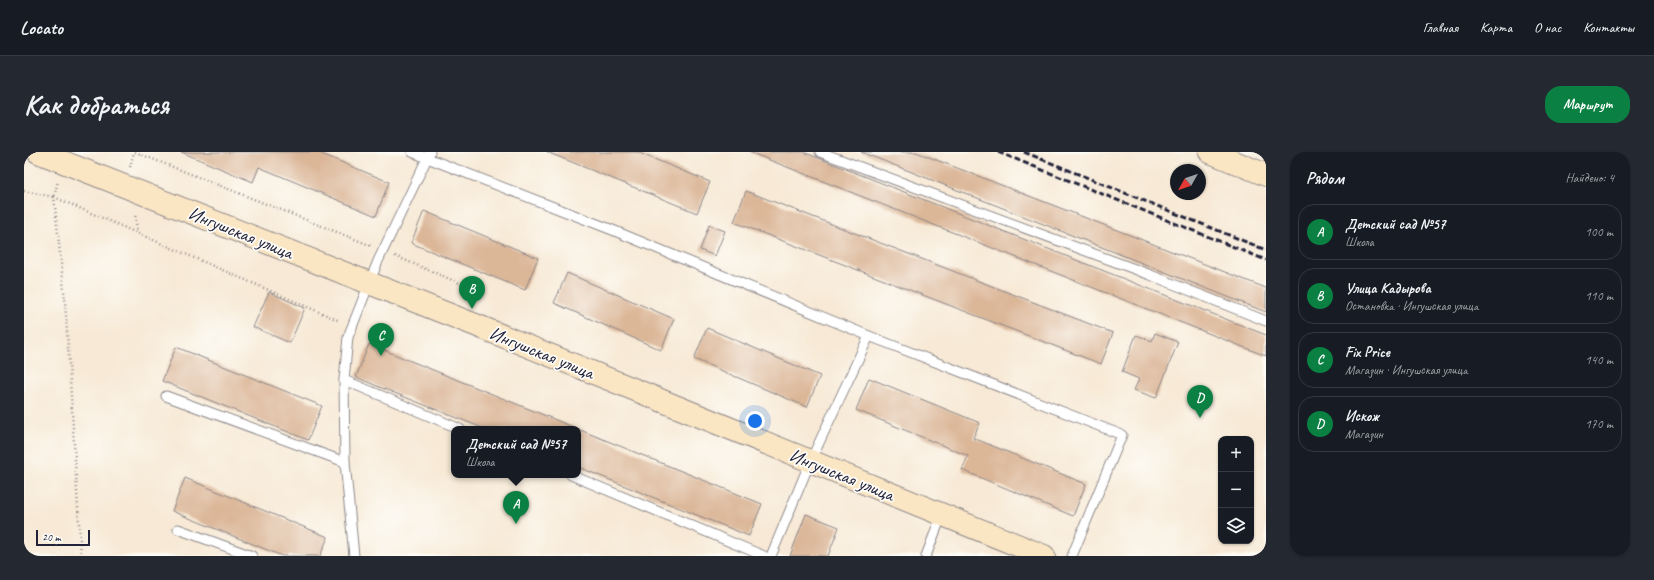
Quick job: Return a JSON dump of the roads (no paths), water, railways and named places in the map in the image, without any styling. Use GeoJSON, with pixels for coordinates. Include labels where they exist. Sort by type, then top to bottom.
{"type":"FeatureCollection","features":[{"type":"Feature","properties":{"kind":"street","name":"Ингушская улица"},"geometry":{"type":"LineString","coordinates":[[38,152],[370,283],[1044,556]]}},
{"type":"Feature","properties":{"kind":"street"},"geometry":{"type":"LineString","coordinates":[[1210,152],[1266,175]]}},
{"type":"Feature","properties":{"kind":"lane"},"geometry":{"type":"LineString","coordinates":[[412,152],[428,155],[610,228],[869,336],[1122,435],[1072,556]]}},
{"type":"Feature","properties":{"kind":"lane"},"geometry":{"type":"LineString","coordinates":[[820,152],[1148,274],[1266,321]]}},
{"type":"Feature","properties":{"kind":"lane"},"geometry":{"type":"LineString","coordinates":[[354,556],[345,462],[344,380],[348,337],[383,251],[428,155]]}},
{"type":"Feature","properties":{"kind":"lane"},"geometry":{"type":"LineString","coordinates":[[771,556],[810,462],[869,336]]}},
{"type":"Feature","properties":{"kind":"lane"},"geometry":{"type":"LineString","coordinates":[[344,380],[453,426]]}},
{"type":"Feature","properties":{"kind":"lane"},"geometry":{"type":"LineString","coordinates":[[166,396],[345,462]]}},
{"type":"Feature","properties":{"kind":"lane"},"geometry":{"type":"LineString","coordinates":[[577,478],[764,556]]}},
{"type":"Feature","properties":{"kind":"lane"},"geometry":{"type":"LineString","coordinates":[[926,556],[942,514]]}},
{"type":"Feature","properties":{"kind":"lane"},"geometry":{"type":"LineString","coordinates":[[178,529],[252,556]]}},
{"type":"Feature","properties":{"kind":"railway"},"geometry":{"type":"LineString","coordinates":[[998,152],[1266,260]]}},
{"type":"Feature","properties":{"kind":"railway"},"geometry":{"type":"LineString","coordinates":[[1024,152],[1266,250]]}},
{"type":"Feature","properties":{"kind":"place","name":"Улица Кадырова"},"geometry":{"type":"Point","coordinates":[472,309]}},
{"type":"Feature","properties":{"kind":"place","name":"Fix Price"},"geometry":{"type":"Point","coordinates":[381,356]}},
{"type":"Feature","properties":{"kind":"place","name":"Искож"},"geometry":{"type":"Point","coordinates":[1200,418]}},
{"type":"Feature","properties":{"kind":"place","name":"Детский сад №57"},"geometry":{"type":"Point","coordinates":[516,524]}}]}
